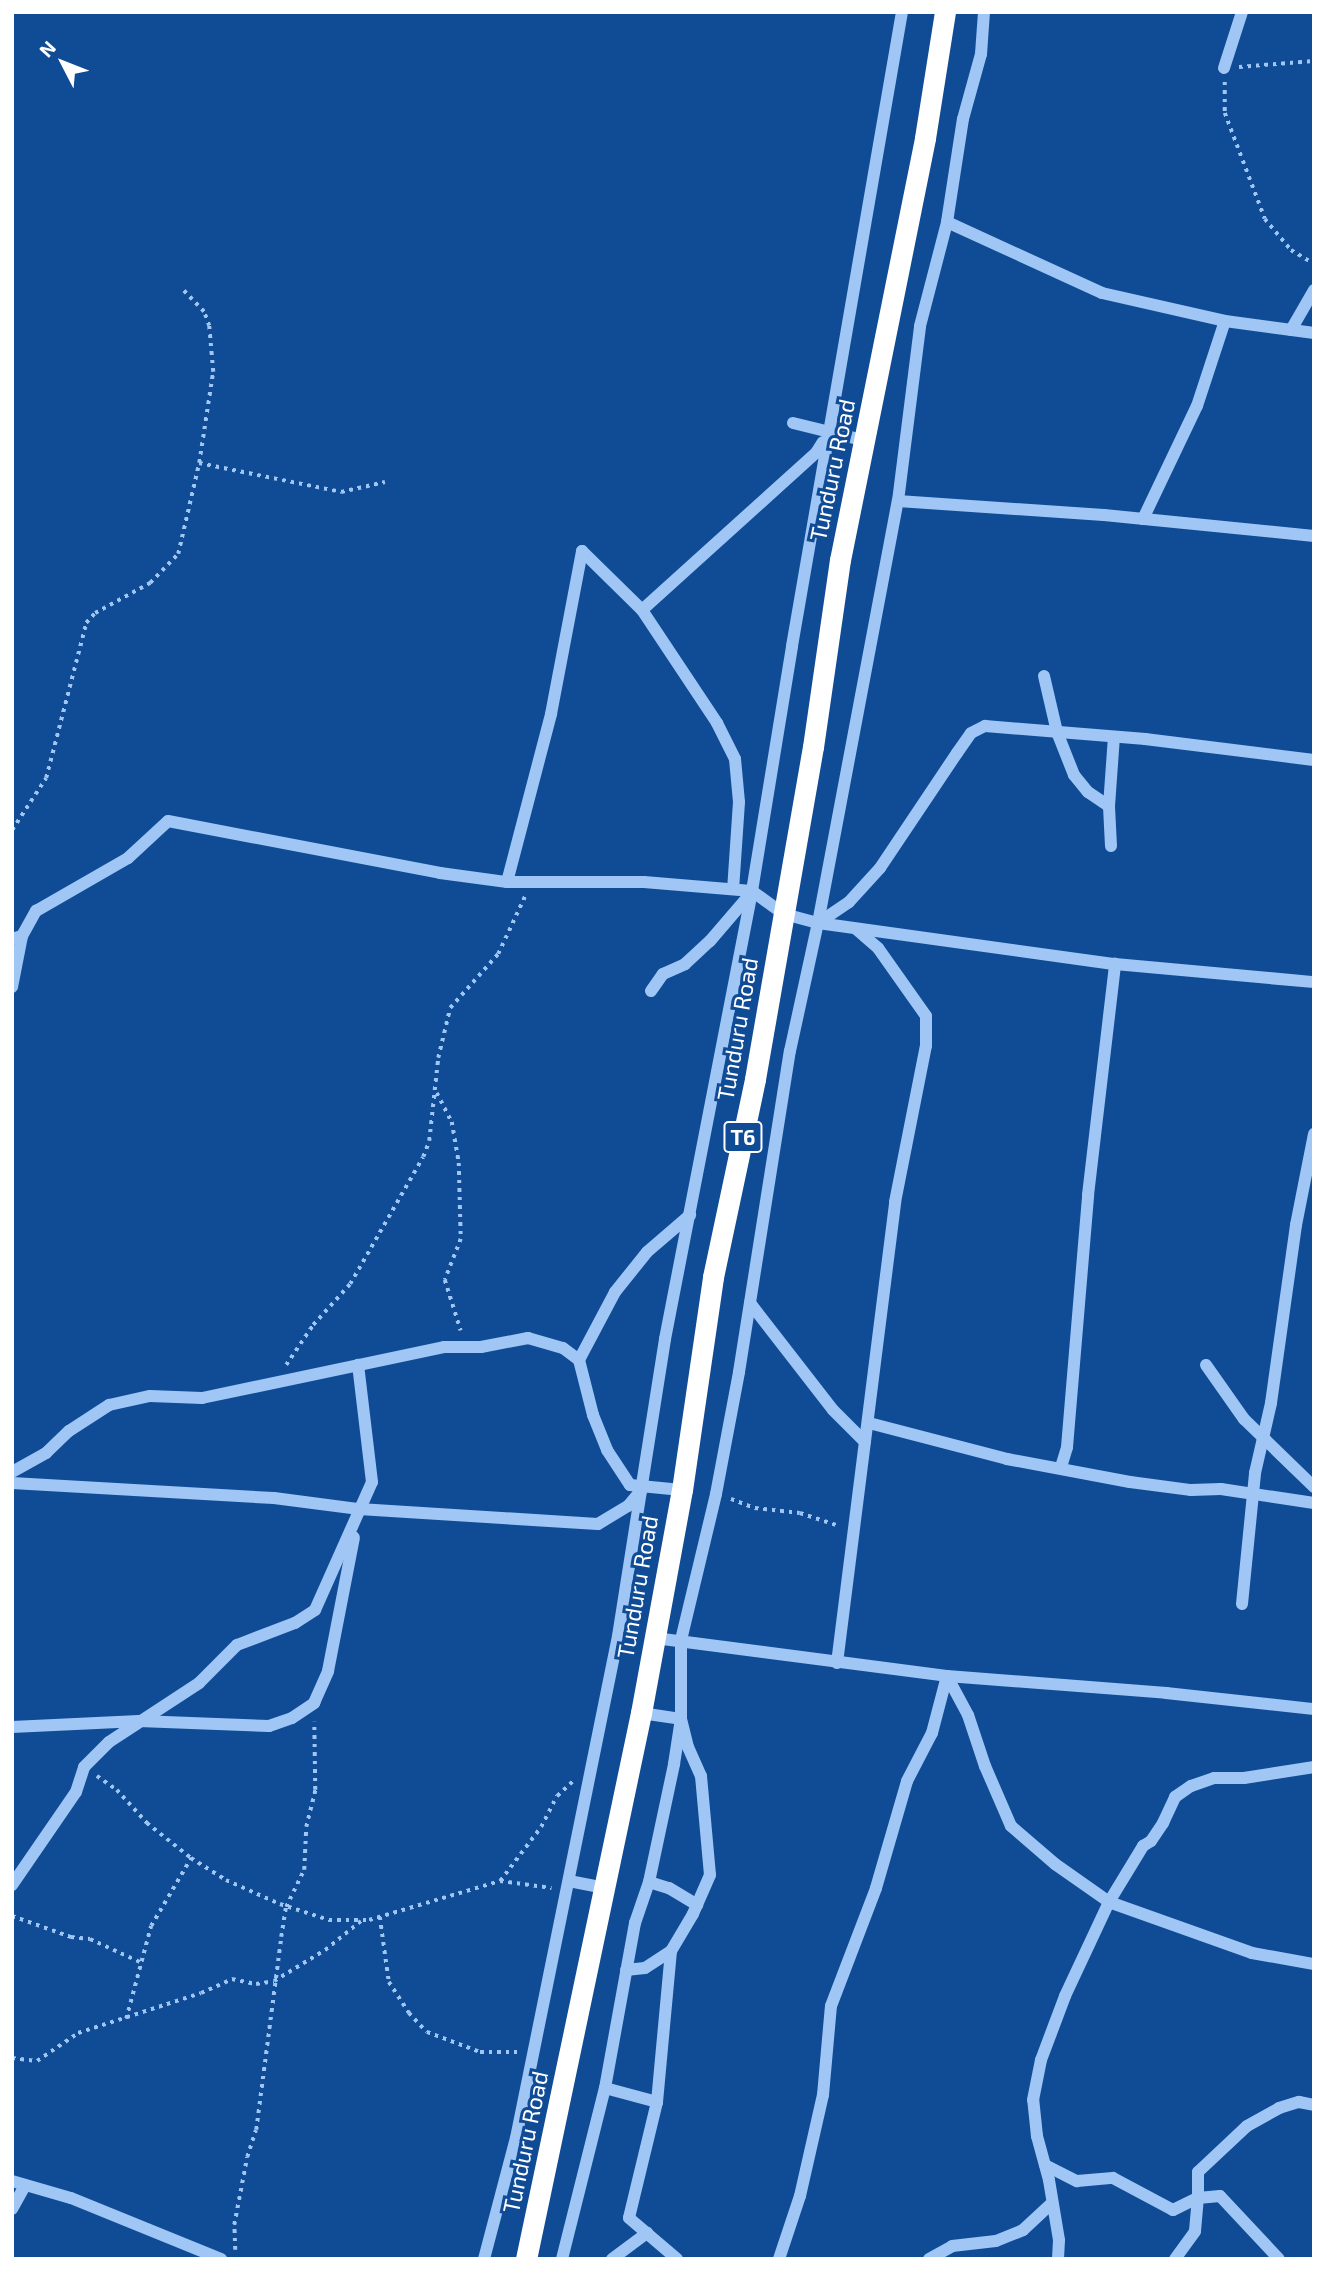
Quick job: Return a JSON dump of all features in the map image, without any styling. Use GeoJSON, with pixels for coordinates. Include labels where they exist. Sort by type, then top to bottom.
{"type":"FeatureCollection","features":[{"type":"Feature","properties":{"kind":"highway","name":"Tunduru Road"},"geometry":{"type":"LineString","coordinates":[[526,2259],[641,1713],[682,1490],[713,1277],[755,1079],[813,747],[840,560],[925,138],[945,12]]}},
{"type":"Feature","properties":{"kind":"street"},"geometry":{"type":"LineString","coordinates":[[484,2259],[516,2137],[533,2056],[590,1778],[644,1488],[665,1339],[752,891],[828,432],[902,12]]}},
{"type":"Feature","properties":{"kind":"street"},"geometry":{"type":"LineString","coordinates":[[562,2259],[605,2088],[635,1923],[649,1882],[681,1719],[681,1640],[716,1494],[790,1051],[818,923],[898,501],[920,326],[947,222],[963,119],[981,54],[984,12]]}},
{"type":"Feature","properties":{"kind":"street"},"geometry":{"type":"LineString","coordinates":[[1224,68],[1242,12]]}},
{"type":"Feature","properties":{"kind":"street"},"geometry":{"type":"LineString","coordinates":[[947,222],[1102,293],[1225,321],[1314,332]]}},
{"type":"Feature","properties":{"kind":"street"},"geometry":{"type":"LineString","coordinates":[[1291,330],[1314,290]]}},
{"type":"Feature","properties":{"kind":"street"},"geometry":{"type":"LineString","coordinates":[[1143,519],[1197,406],[1225,321]]}},
{"type":"Feature","properties":{"kind":"street"},"geometry":{"type":"LineString","coordinates":[[793,423],[863,440]]}},
{"type":"Feature","properties":{"kind":"street"},"geometry":{"type":"LineString","coordinates":[[642,610],[816,453],[828,432]]}},
{"type":"Feature","properties":{"kind":"street"},"geometry":{"type":"LineString","coordinates":[[898,501],[1143,519],[1314,536]]}},
{"type":"Feature","properties":{"kind":"street"},"geometry":{"type":"LineString","coordinates":[[507,882],[551,714],[582,551],[642,610],[718,723],[735,759],[739,802],[733,889]]}},
{"type":"Feature","properties":{"kind":"street"},"geometry":{"type":"LineString","coordinates":[[1044,676],[1057,732],[1074,775],[1088,792],[1109,806]]}},
{"type":"Feature","properties":{"kind":"street"},"geometry":{"type":"LineString","coordinates":[[818,923],[849,902],[880,868],[971,733],[985,726],[1114,737],[1314,760]]}},
{"type":"Feature","properties":{"kind":"street"},"geometry":{"type":"LineString","coordinates":[[1111,846],[1109,806],[1114,737]]}},
{"type":"Feature","properties":{"kind":"street"},"geometry":{"type":"LineString","coordinates":[[12,986],[17,937],[36,911],[128,858],[168,821],[440,873],[507,882],[644,882],[752,891],[784,914],[818,923],[1115,964],[1314,982]]}},
{"type":"Feature","properties":{"kind":"street"},"geometry":{"type":"LineString","coordinates":[[651,991],[663,974],[685,964],[710,941],[752,891]]}},
{"type":"Feature","properties":{"kind":"street"},"geometry":{"type":"LineString","coordinates":[[837,1663],[895,1202],[926,1046],[926,1016],[878,948],[856,929]]}},
{"type":"Feature","properties":{"kind":"street"},"geometry":{"type":"LineString","coordinates":[[1061,1467],[1067,1447],[1085,1234],[1115,964]]}},
{"type":"Feature","properties":{"kind":"street"},"geometry":{"type":"LineString","coordinates":[[1242,1604],[1253,1494],[1271,1402],[1296,1225],[1314,1134]]}},
{"type":"Feature","properties":{"kind":"street"},"geometry":{"type":"LineString","coordinates":[[579,1360],[615,1292],[647,1252],[690,1215]]}},
{"type":"Feature","properties":{"kind":"street"},"geometry":{"type":"LineString","coordinates":[[750,1303],[833,1410],[865,1442]]}},
{"type":"Feature","properties":{"kind":"street"},"geometry":{"type":"LineString","coordinates":[[12,1472],[46,1452],[69,1431],[109,1405],[150,1395],[202,1398],[444,1347],[466,1347],[528,1338],[563,1348],[579,1360],[593,1415],[607,1450],[630,1485],[682,1490]]}},
{"type":"Feature","properties":{"kind":"street"},"geometry":{"type":"LineString","coordinates":[[12,1885],[76,1792],[84,1767],[108,1742],[199,1683],[237,1645],[295,1623],[316,1610],[372,1482],[358,1365]]}},
{"type":"Feature","properties":{"kind":"street"},"geometry":{"type":"LineString","coordinates":[[1206,1365],[1244,1419],[1314,1487]]}},
{"type":"Feature","properties":{"kind":"street"},"geometry":{"type":"LineString","coordinates":[[869,1423],[1007,1459],[1191,1490],[1221,1489],[1314,1503]]}},
{"type":"Feature","properties":{"kind":"street"},"geometry":{"type":"LineString","coordinates":[[12,1483],[274,1499],[359,1509],[598,1524],[628,1506],[644,1488]]}},
{"type":"Feature","properties":{"kind":"street"},"geometry":{"type":"LineString","coordinates":[[12,1727],[139,1721],[269,1726],[292,1718],[314,1703],[328,1671],[359,1509]]}},
{"type":"Feature","properties":{"kind":"street"},"geometry":{"type":"LineString","coordinates":[[655,1637],[837,1663],[1314,1709]]}},
{"type":"Feature","properties":{"kind":"street"},"geometry":{"type":"LineString","coordinates":[[947,1675],[968,1715],[985,1766],[1011,1826],[1055,1864],[1109,1902],[1252,1953],[1314,1964]]}},
{"type":"Feature","properties":{"kind":"street"},"geometry":{"type":"LineString","coordinates":[[779,2259],[800,2196],[823,2095],[831,2006],[876,1888],[907,1781],[932,1733],[947,1675]]}},
{"type":"Feature","properties":{"kind":"street"},"geometry":{"type":"LineString","coordinates":[[641,1713],[681,1719]]}},
{"type":"Feature","properties":{"kind":"street"},"geometry":{"type":"LineString","coordinates":[[677,2259],[629,2218],[657,2102],[671,1951],[697,1905],[710,1875],[701,1776],[688,1747],[681,1719]]}},
{"type":"Feature","properties":{"kind":"street"},"geometry":{"type":"LineString","coordinates":[[1058,2259],[1059,2239],[1037,2136],[1033,2100],[1041,2060],[1065,1996],[1109,1902],[1143,1846],[1151,1841],[1163,1823],[1175,1797],[1191,1786],[1214,1778],[1244,1778],[1314,1766]]}},
{"type":"Feature","properties":{"kind":"street"},"geometry":{"type":"LineString","coordinates":[[649,1882],[669,1888],[697,1905]]}},
{"type":"Feature","properties":{"kind":"street"},"geometry":{"type":"LineString","coordinates":[[568,1886],[606,1888]]}},
{"type":"Feature","properties":{"kind":"street"},"geometry":{"type":"LineString","coordinates":[[626,1970],[645,1968],[671,1951]]}},
{"type":"Feature","properties":{"kind":"street"},"geometry":{"type":"LineString","coordinates":[[605,2088],[657,2102]]}},
{"type":"Feature","properties":{"kind":"street"},"geometry":{"type":"LineString","coordinates":[[1175,2259],[1195,2231],[1198,2172],[1247,2126],[1279,2108],[1299,2102],[1314,2105]]}},
{"type":"Feature","properties":{"kind":"street"},"geometry":{"type":"LineString","coordinates":[[1045,2165],[1077,2181],[1113,2178],[1173,2210],[1198,2198],[1220,2196],[1279,2259]]}},
{"type":"Feature","properties":{"kind":"street"},"geometry":{"type":"LineString","coordinates":[[12,2209],[19,2183],[71,2198],[221,2259]]}},
{"type":"Feature","properties":{"kind":"street"},"geometry":{"type":"LineString","coordinates":[[929,2259],[952,2246],[996,2241],[1023,2230],[1051,2204]]}},
{"type":"Feature","properties":{"kind":"street"},"geometry":{"type":"LineString","coordinates":[[612,2259],[647,2233]]}},
{"type":"Feature","properties":{"kind":"path"},"geometry":{"type":"LineString","coordinates":[[1314,61],[1224,68],[1225,113],[1265,219],[1292,250],[1314,264]]}},
{"type":"Feature","properties":{"kind":"path"},"geometry":{"type":"LineString","coordinates":[[12,830],[46,778],[86,623],[95,613],[150,583],[178,554],[199,463],[213,372],[209,326],[204,312],[183,290]]}},
{"type":"Feature","properties":{"kind":"path"},"geometry":{"type":"LineString","coordinates":[[199,463],[341,492],[385,482]]}},
{"type":"Feature","properties":{"kind":"path"},"geometry":{"type":"LineString","coordinates":[[273,1384],[313,1325],[350,1284],[423,1157],[429,1141],[438,1058],[450,1008],[498,954],[531,882]]}},
{"type":"Feature","properties":{"kind":"path"},"geometry":{"type":"LineString","coordinates":[[436,1091],[452,1122],[459,1163],[461,1240],[446,1280],[466,1347]]}},
{"type":"Feature","properties":{"kind":"path"},"geometry":{"type":"LineString","coordinates":[[716,1494],[755,1508],[800,1513],[854,1531]]}},
{"type":"Feature","properties":{"kind":"path"},"geometry":{"type":"LineString","coordinates":[[236,2259],[234,2225],[247,2157],[256,2130],[286,1907],[304,1870],[306,1827],[315,1790],[314,1703]]}},
{"type":"Feature","properties":{"kind":"path"},"geometry":{"type":"LineString","coordinates":[[84,1767],[117,1790],[147,1823],[191,1858],[226,1880],[286,1907],[329,1920],[361,1921],[380,1917],[500,1881],[568,1886]]}},
{"type":"Feature","properties":{"kind":"path"},"geometry":{"type":"LineString","coordinates":[[500,1881],[541,1827],[567,1784],[590,1778]]}},
{"type":"Feature","properties":{"kind":"path"},"geometry":{"type":"LineString","coordinates":[[126,2019],[151,1926],[191,1858]]}},
{"type":"Feature","properties":{"kind":"path"},"geometry":{"type":"LineString","coordinates":[[12,1916],[71,1937],[90,1939],[140,1962]]}},
{"type":"Feature","properties":{"kind":"path"},"geometry":{"type":"LineString","coordinates":[[380,1917],[389,1982],[410,2013],[428,2032],[480,2052],[514,2051],[533,2056]]}},
{"type":"Feature","properties":{"kind":"path"},"geometry":{"type":"LineString","coordinates":[[12,2057],[37,2061],[78,2033],[126,2019],[232,1979],[256,1984],[274,1981],[325,1950],[361,1921]]}}]}
